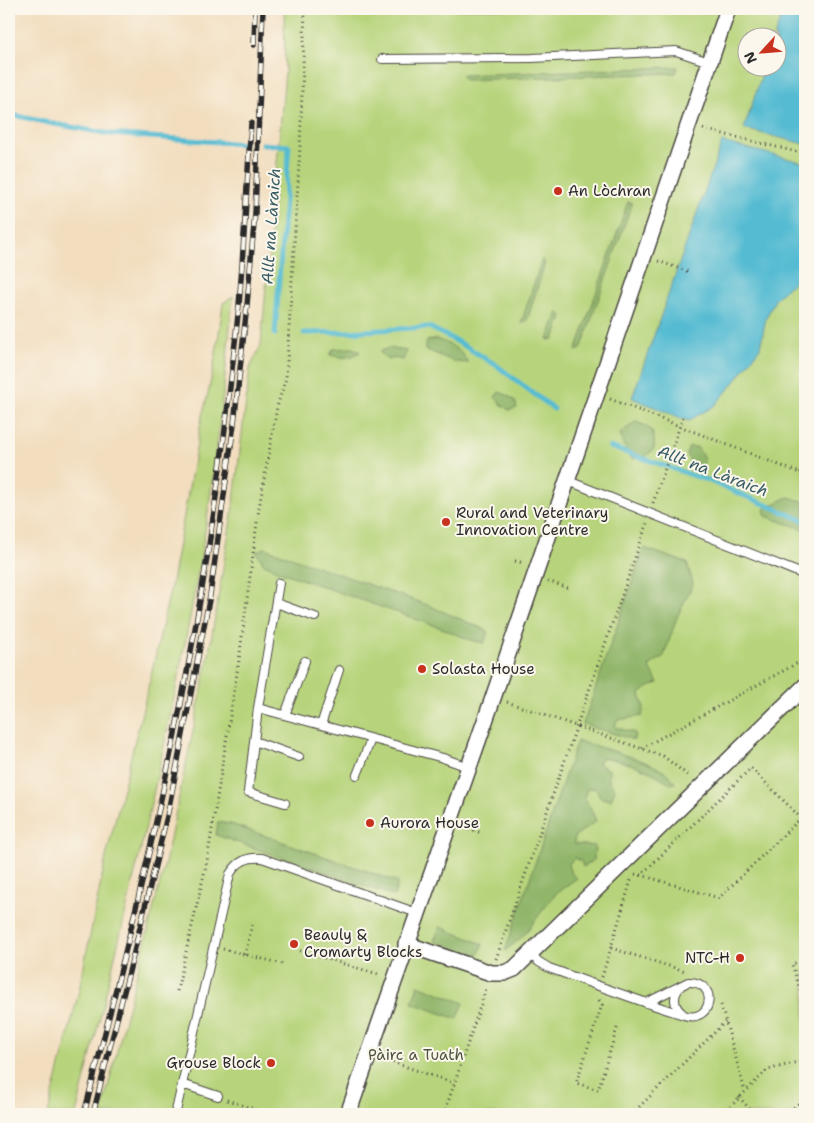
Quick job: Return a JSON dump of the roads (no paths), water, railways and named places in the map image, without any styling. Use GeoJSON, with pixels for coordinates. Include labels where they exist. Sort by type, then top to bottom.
{"type":"FeatureCollection","features":[{"type":"Feature","properties":{"kind":"street"},"geometry":{"type":"LineString","coordinates":[[348,1114],[728,9]]}},
{"type":"Feature","properties":{"kind":"street"},"geometry":{"type":"LineString","coordinates":[[406,944],[492,973],[504,973],[514,969],[805,686]]}},
{"type":"Feature","properties":{"kind":"lane"},"geometry":{"type":"LineString","coordinates":[[382,59],[532,58],[676,52],[709,62]]}},
{"type":"Feature","properties":{"kind":"lane"},"geometry":{"type":"LineString","coordinates":[[566,480],[805,575]]}},
{"type":"Feature","properties":{"kind":"lane"},"geometry":{"type":"LineString","coordinates":[[279,583],[258,708],[248,792],[284,803]]}},
{"type":"Feature","properties":{"kind":"lane"},"geometry":{"type":"LineString","coordinates":[[276,603],[315,617]]}},
{"type":"Feature","properties":{"kind":"lane"},"geometry":{"type":"LineString","coordinates":[[285,715],[305,661]]}},
{"type":"Feature","properties":{"kind":"lane"},"geometry":{"type":"LineString","coordinates":[[321,725],[339,670]]}},
{"type":"Feature","properties":{"kind":"lane"},"geometry":{"type":"LineString","coordinates":[[258,708],[443,758],[468,767]]}},
{"type":"Feature","properties":{"kind":"lane"},"geometry":{"type":"LineString","coordinates":[[357,776],[371,739]]}},
{"type":"Feature","properties":{"kind":"lane"},"geometry":{"type":"LineString","coordinates":[[254,741],[299,757]]}},
{"type":"Feature","properties":{"kind":"lane"},"geometry":{"type":"LineString","coordinates":[[176,1111],[230,874],[242,861],[250,858],[262,858],[417,913]]}},
{"type":"Feature","properties":{"kind":"lane"},"geometry":{"type":"LineString","coordinates":[[530,954],[548,968],[646,1003],[691,1017],[702,1014],[708,1005],[709,996],[704,986],[688,982],[646,1003]]}},
{"type":"Feature","properties":{"kind":"lane"},"geometry":{"type":"LineString","coordinates":[[681,986],[677,991],[675,1002],[679,1011],[684,1014]]}},
{"type":"Feature","properties":{"kind":"lane"},"geometry":{"type":"LineString","coordinates":[[182,1084],[218,1096]]}},
{"type":"Feature","properties":{"kind":"water"},"geometry":{"type":"Polygon","coordinates":[[[784,9],[805,9],[805,144],[744,129],[761,78],[786,78],[786,28],[777,28],[784,9]]]}},
{"type":"Feature","properties":{"kind":"water"},"geometry":{"type":"Polygon","coordinates":[[[722,142],[805,163],[805,275],[798,278],[776,298],[766,318],[760,348],[734,383],[714,406],[688,421],[632,398],[722,142]]]}},
{"type":"Feature","properties":{"kind":"waterway"},"geometry":{"type":"LineString","coordinates":[[9,114],[110,134],[244,144]]}},
{"type":"Feature","properties":{"kind":"waterway","name":"Allt na Làraich"},"geometry":{"type":"LineString","coordinates":[[262,144],[289,146],[275,334]]}},
{"type":"Feature","properties":{"kind":"waterway","name":"Allt na Làraich"},"geometry":{"type":"LineString","coordinates":[[304,333],[429,327],[496,365],[554,409]]}},
{"type":"Feature","properties":{"kind":"waterway","name":"Allt na Làraich"},"geometry":{"type":"LineString","coordinates":[[610,447],[712,482],[805,521]]}},
{"type":"Feature","properties":{"kind":"railway"},"geometry":{"type":"LineString","coordinates":[[254,45],[255,9]]}},
{"type":"Feature","properties":{"kind":"railway"},"geometry":{"type":"LineString","coordinates":[[93,1114],[168,812],[210,595],[234,424],[247,305],[255,213],[263,9]]}},
{"type":"Feature","properties":{"kind":"railway"},"geometry":{"type":"LineString","coordinates":[[84,1114],[158,814],[189,663],[202,587],[228,408],[239,305],[251,123]]}},
{"type":"Feature","properties":{"kind":"place","name":"An Lòchran"},"geometry":{"type":"Point","coordinates":[558,191]}},
{"type":"Feature","properties":{"kind":"place","name":"Rural and Veterinary Innovation Centre"},"geometry":{"type":"Point","coordinates":[446,522]}},
{"type":"Feature","properties":{"kind":"place","name":"Solasta House"},"geometry":{"type":"Point","coordinates":[422,669]}},
{"type":"Feature","properties":{"kind":"place","name":"Aurora House"},"geometry":{"type":"Point","coordinates":[370,823]}},
{"type":"Feature","properties":{"kind":"place","name":"Beauly & Cromarty Blocks"},"geometry":{"type":"Point","coordinates":[294,944]}},
{"type":"Feature","properties":{"kind":"place","name":"NTC-H"},"geometry":{"type":"Point","coordinates":[740,958]}},
{"type":"Feature","properties":{"kind":"place","name":"Grouse Block"},"geometry":{"type":"Point","coordinates":[271,1063]}},
{"type":"Feature","properties":{"kind":"park label","name":"Pàirc a Tuath"},"geometry":{"type":"Point","coordinates":[416,1055]}}]}
